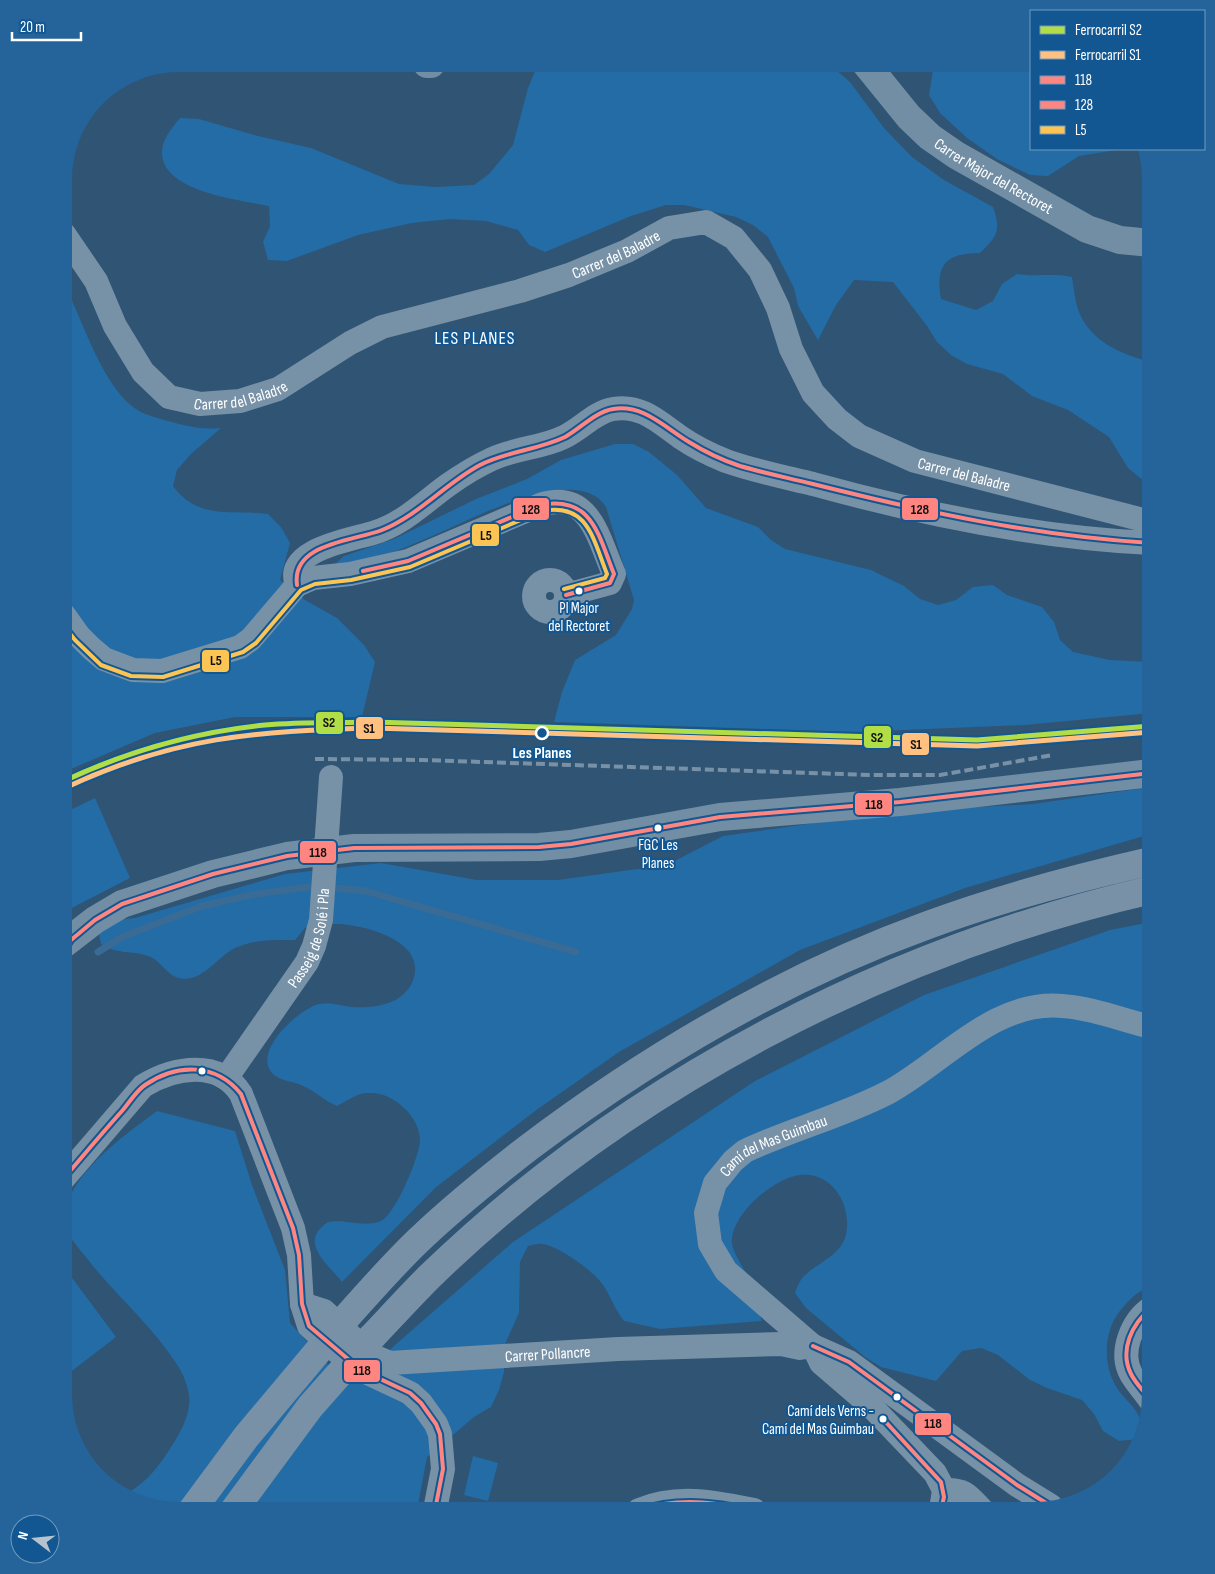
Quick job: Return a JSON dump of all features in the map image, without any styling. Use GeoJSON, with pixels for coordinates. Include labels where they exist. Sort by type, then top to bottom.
{"type":"FeatureCollection","features":[{"type":"Feature","properties":{"kind":"highway"},"geometry":{"type":"LineString","coordinates":[[198,1502],[246,1437],[345,1319],[423,1236],[499,1171],[596,1099],[712,1026],[841,960],[926,925],[988,904],[1079,878],[1142,863]]}},
{"type":"Feature","properties":{"kind":"highway"},"geometry":{"type":"LineString","coordinates":[[240,1502],[310,1407],[371,1338],[428,1278],[514,1203],[634,1113],[708,1066],[807,1013],[895,972],[1026,925],[1142,893]]}},
{"type":"Feature","properties":{"kind":"main road","name":"Carrer Major del Rectoret"},"geometry":{"type":"LineString","coordinates":[[873,73],[910,117],[930,137],[956,155],[1087,229],[1120,240],[1142,242]]}},
{"type":"Feature","properties":{"kind":"main road"},"geometry":{"type":"LineString","coordinates":[[73,939],[95,920],[122,904],[213,874],[286,856],[354,848],[538,847],[571,844],[720,817],[900,802],[1142,774]]}},
{"type":"Feature","properties":{"kind":"street","name":"Carrer del Baladre"},"geometry":{"type":"LineString","coordinates":[[73,244],[96,281],[115,326],[143,372],[170,397],[200,404],[240,401],[278,389],[350,343],[382,327],[552,280],[627,251],[669,228],[706,222],[734,238],[760,270],[778,308],[791,349],[813,393],[837,419],[859,436],[915,461],[1142,520]]}},
{"type":"Feature","properties":{"kind":"street"},"geometry":{"type":"LineString","coordinates":[[297,585],[295,578],[296,570],[305,557],[323,548],[393,526],[420,508],[446,486],[486,462],[522,448],[562,438],[600,414],[612,409],[640,410],[656,418],[683,438],[726,461],[847,494],[967,520],[1099,541],[1142,543]]}},
{"type":"Feature","properties":{"kind":"street"},"geometry":{"type":"LineString","coordinates":[[73,627],[79,636],[104,659],[133,670],[162,671],[240,646],[251,639],[297,585],[313,578],[350,574],[408,561],[540,505],[561,501],[576,506],[590,519],[614,574],[610,583],[566,595]]}},
{"type":"Feature","properties":{"kind":"street","name":"Passeig de Solé i Pla"},"geometry":{"type":"LineString","coordinates":[[227,1077],[307,962],[314,946],[321,920],[331,777]]}},
{"type":"Feature","properties":{"kind":"street","name":"Camí del Mas Guimbau"},"geometry":{"type":"LineString","coordinates":[[1044,1501],[1017,1485],[849,1362],[813,1346],[733,1278],[716,1258],[710,1244],[706,1212],[715,1183],[733,1161],[745,1151],[888,1092],[911,1079],[962,1040],[1011,1014],[1035,1008],[1062,1006],[1142,1025]]}},
{"type":"Feature","properties":{"kind":"street"},"geometry":{"type":"LineString","coordinates":[[73,1168],[143,1086],[171,1072],[187,1070],[202,1070],[227,1077],[241,1094],[293,1228],[299,1255],[302,1304],[309,1326],[361,1370],[410,1393],[430,1414],[440,1434],[442,1457],[442,1482],[437,1502]]}},
{"type":"Feature","properties":{"kind":"street","name":"Carrer Pollancre"},"geometry":{"type":"LineString","coordinates":[[302,1304],[324,1311],[371,1355],[390,1363],[618,1349],[781,1344],[800,1348],[813,1346]]}},
{"type":"Feature","properties":{"kind":"street"},"geometry":{"type":"LineString","coordinates":[[1142,1318],[1134,1326],[1128,1346],[1127,1363],[1130,1373],[1142,1389]]}},
{"type":"Feature","properties":{"kind":"street"},"geometry":{"type":"LineString","coordinates":[[813,1346],[821,1363],[871,1406],[935,1473],[942,1500],[958,1489],[967,1494],[974,1502]]}},
{"type":"Feature","properties":{"kind":"street"},"geometry":{"type":"LineString","coordinates":[[665,1502],[689,1500],[715,1502]]}},
{"type":"Feature","properties":{"kind":"shaded area"},"geometry":{"type":"Polygon","coordinates":[[[534,73],[840,73],[850,82],[884,128],[912,157],[944,180],[993,207],[997,222],[994,237],[980,253],[959,255],[946,263],[940,277],[941,299],[976,310],[993,301],[1002,284],[1017,274],[1072,277],[1079,312],[1091,331],[1109,346],[1142,359],[1142,480],[1128,468],[1109,437],[1068,410],[1032,396],[1003,374],[967,364],[951,355],[937,342],[893,282],[854,280],[836,305],[818,340],[798,306],[794,288],[768,237],[753,225],[736,217],[684,205],[666,205],[631,216],[545,252],[529,245],[518,230],[486,221],[450,219],[412,223],[358,235],[287,261],[268,260],[263,242],[270,226],[269,206],[223,197],[188,185],[174,176],[165,166],[162,152],[166,138],[180,118],[199,119],[258,136],[311,148],[399,184],[436,187],[474,185],[489,174],[513,145],[528,88],[534,73]]]}},
{"type":"Feature","properties":{"kind":"shaded area"},"geometry":{"type":"Polygon","coordinates":[[[933,73],[1030,73],[1030,150],[1117,150],[1079,156],[1048,176],[1030,175],[997,159],[967,138],[940,113],[929,95],[933,73]]]}},
{"type":"Feature","properties":{"kind":"shaded area"},"geometry":{"type":"Polygon","coordinates":[[[73,304],[104,371],[126,401],[142,413],[150,416],[188,426],[221,428],[191,454],[177,470],[173,486],[183,497],[205,509],[268,514],[281,527],[290,543],[280,580],[305,600],[337,618],[364,645],[375,662],[362,717],[235,717],[155,733],[73,768],[73,304]]]}},
{"type":"Feature","properties":{"kind":"shaded area"},"geometry":{"type":"Polygon","coordinates":[[[615,444],[633,444],[649,452],[677,475],[706,508],[758,527],[771,540],[785,549],[871,570],[904,586],[920,599],[938,605],[956,600],[973,587],[993,585],[1007,595],[1042,607],[1054,622],[1060,640],[1073,652],[1110,660],[1142,662],[1142,714],[1025,725],[855,732],[554,722],[562,692],[575,660],[616,635],[632,609],[634,600],[606,507],[592,494],[571,490],[547,492],[521,499],[408,546],[340,571],[336,563],[344,556],[394,539],[476,499],[527,479],[561,460],[615,444]]]}},
{"type":"Feature","properties":{"kind":"shaded area"},"geometry":{"type":"Polygon","coordinates":[[[1142,788],[1142,837],[965,888],[800,950],[619,1052],[535,1111],[435,1188],[342,1282],[318,1252],[315,1237],[319,1230],[328,1222],[368,1224],[381,1221],[387,1216],[406,1184],[416,1159],[420,1140],[419,1131],[410,1114],[386,1096],[377,1093],[364,1093],[337,1106],[306,1087],[283,1080],[273,1074],[268,1065],[268,1055],[272,1044],[289,1023],[300,1014],[319,1004],[372,1007],[392,1002],[401,997],[412,984],[415,972],[414,960],[408,950],[386,935],[372,930],[346,925],[324,925],[305,928],[295,940],[265,941],[242,945],[228,952],[202,974],[187,979],[174,976],[153,958],[136,953],[113,950],[101,944],[99,934],[115,922],[135,918],[285,874],[381,863],[477,880],[558,880],[637,869],[657,870],[723,836],[892,812],[1033,804],[1142,788]]]}},
{"type":"Feature","properties":{"kind":"shaded area"},"geometry":{"type":"Polygon","coordinates":[[[95,798],[130,878],[73,907],[73,809],[95,798]]]}},
{"type":"Feature","properties":{"kind":"shaded area"},"geometry":{"type":"Polygon","coordinates":[[[1142,924],[1142,1291],[1129,1300],[1119,1312],[1110,1330],[1107,1350],[1107,1360],[1112,1379],[1139,1418],[1132,1440],[1119,1441],[1103,1431],[1094,1414],[1082,1400],[1030,1380],[998,1355],[981,1348],[962,1351],[936,1381],[881,1367],[865,1357],[806,1308],[795,1293],[804,1276],[842,1245],[847,1227],[847,1215],[844,1204],[832,1186],[823,1179],[812,1175],[800,1175],[778,1183],[767,1190],[746,1210],[733,1232],[733,1247],[748,1278],[762,1321],[660,1329],[624,1321],[601,1282],[586,1268],[568,1255],[550,1246],[536,1244],[528,1246],[520,1262],[519,1313],[505,1344],[504,1372],[499,1390],[491,1407],[474,1417],[427,1457],[419,1502],[180,1502],[145,1496],[133,1490],[152,1473],[176,1440],[188,1411],[188,1391],[181,1370],[168,1351],[96,1270],[73,1240],[73,1192],[88,1169],[101,1156],[157,1111],[235,1131],[252,1185],[285,1270],[290,1323],[339,1376],[359,1381],[395,1345],[513,1242],[755,1081],[924,995],[1110,930],[1142,924]]]}},
{"type":"Feature","properties":{"kind":"shaded area"},"geometry":{"type":"Polygon","coordinates":[[[73,1279],[116,1337],[73,1370],[73,1279]]]}},
{"type":"Feature","properties":{"kind":"shaded area"},"geometry":{"type":"Polygon","coordinates":[[[473,1456],[498,1463],[488,1501],[464,1495],[473,1456]]]}},
{"type":"Feature","properties":{"kind":"waterway"},"geometry":{"type":"LineString","coordinates":[[98,952],[122,937],[202,906],[251,895],[315,886],[366,891],[576,952]]}},
{"type":"Feature","properties":{"kind":"railway"},"geometry":{"type":"LineString","coordinates":[[315,759],[423,760],[871,775],[940,775],[1053,755]]}},
{"type":"Feature","properties":{"kind":"rail line","name":"S2"},"geometry":{"type":"LineString","coordinates":[[73,777],[162,744],[213,732],[278,724],[372,722],[977,740],[1142,727]]}},
{"type":"Feature","properties":{"kind":"rail line","name":"S1"},"geometry":{"type":"LineString","coordinates":[[73,784],[143,757],[180,747],[253,735],[330,729],[372,728],[977,746],[1142,733]]}},
{"type":"Feature","properties":{"kind":"transit line","name":"128"},"geometry":{"type":"LineString","coordinates":[[297,585],[298,571],[304,560],[314,552],[341,541],[370,534],[395,524],[468,472],[490,460],[555,441],[565,437],[600,413],[624,408],[635,410],[654,418],[689,442],[714,456],[758,471],[897,504],[1023,529],[1142,542]]}},
{"type":"Feature","properties":{"kind":"transit line","name":"128"},"geometry":{"type":"LineString","coordinates":[[363,571],[408,561],[540,505],[557,503],[571,506],[582,512],[590,521],[603,545],[614,574],[610,583],[566,595]]}},
{"type":"Feature","properties":{"kind":"transit line","name":"L5"},"geometry":{"type":"LineString","coordinates":[[73,637],[101,665],[131,676],[163,677],[243,652],[256,643],[301,590],[315,584],[351,580],[410,567],[542,511],[557,510],[570,512],[579,518],[592,536],[607,574],[605,578],[564,589]]}},
{"type":"Feature","properties":{"kind":"transit line","name":"118"},"geometry":{"type":"LineString","coordinates":[[73,938],[95,920],[122,904],[213,874],[287,856],[354,848],[539,847],[571,844],[720,817],[900,802],[1142,774]]}},
{"type":"Feature","properties":{"kind":"transit line","name":"118"},"geometry":{"type":"LineString","coordinates":[[73,1168],[139,1090],[157,1078],[183,1070],[196,1070],[220,1076],[231,1084],[241,1094],[293,1228],[299,1255],[302,1304],[309,1326],[361,1370],[410,1393],[421,1403],[436,1424],[440,1434],[443,1469],[437,1502]]}},
{"type":"Feature","properties":{"kind":"transit line","name":"118"},"geometry":{"type":"LineString","coordinates":[[1142,1317],[1129,1338],[1126,1356],[1131,1374],[1142,1390]]}},
{"type":"Feature","properties":{"kind":"transit line","name":"118"},"geometry":{"type":"LineString","coordinates":[[813,1346],[849,1362],[1017,1485],[1044,1501]]}},
{"type":"Feature","properties":{"kind":"transit line","name":"118"},"geometry":{"type":"LineString","coordinates":[[883,1419],[941,1482],[944,1497],[943,1502]]}},
{"type":"Feature","properties":{"kind":"transit line","name":"118"},"geometry":{"type":"LineString","coordinates":[[682,1502],[696,1502]]}},
{"type":"Feature","properties":{"kind":"place","name":"Pl Major del Rectoret"},"geometry":{"type":"Point","coordinates":[579,591]}},
{"type":"Feature","properties":{"kind":"place","name":"Les Planes"},"geometry":{"type":"Point","coordinates":[542,733]}},
{"type":"Feature","properties":{"kind":"place","name":"FGC Les Planes"},"geometry":{"type":"Point","coordinates":[658,828]}},
{"type":"Feature","properties":{"kind":"place","name":"Camí dels Verns - Camí del Mas Guimbau"},"geometry":{"type":"Point","coordinates":[883,1419]}},
{"type":"Feature","properties":{"kind":"district","name":"LES PLANES"},"geometry":{"type":"Point","coordinates":[475,338]}}]}
